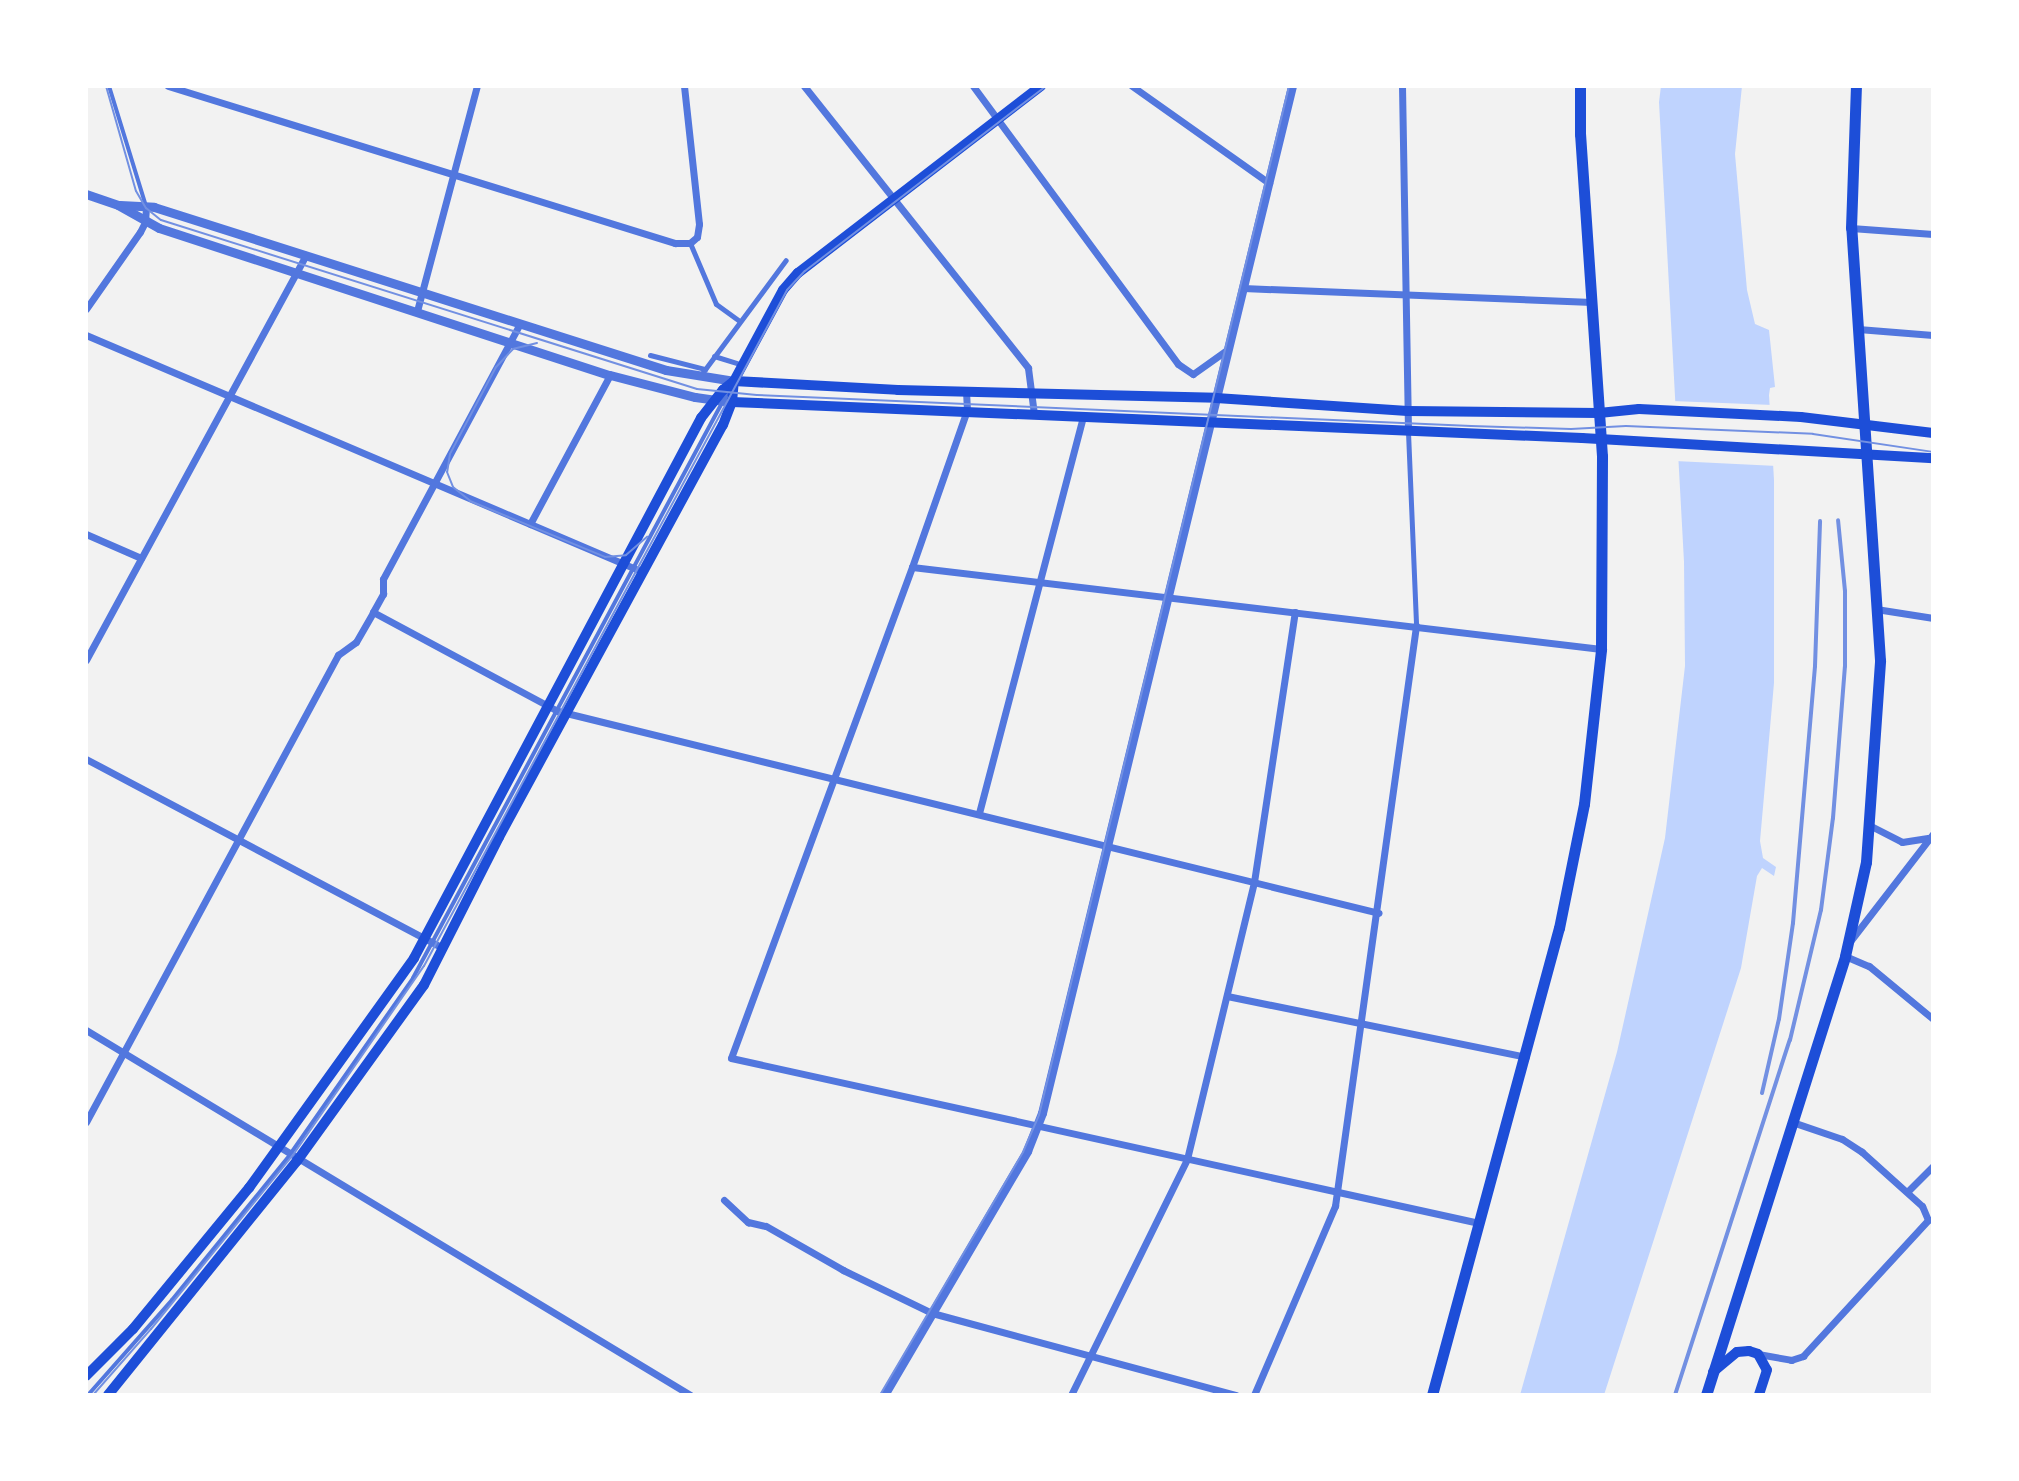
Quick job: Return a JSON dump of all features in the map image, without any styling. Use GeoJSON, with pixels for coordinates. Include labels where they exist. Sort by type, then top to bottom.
{"type":"FeatureCollection","features":[{"type":"Feature","properties":{"kind":"main road"},"geometry":{"type":"LineString","coordinates":[[86,1376],[133,1329],[288,1156],[434,942],[783,290],[798,273],[1041,86]]}},
{"type":"Feature","properties":{"kind":"main road"},"geometry":{"type":"LineString","coordinates":[[1432,1395],[1526,1057],[1559,928],[1584,804],[1601,649],[1601,439],[1580,134],[1580,86]]}},
{"type":"Feature","properties":{"kind":"main road"},"geometry":{"type":"LineString","coordinates":[[1706,1395],[1847,950],[1863,880],[1879,676],[1851,228],[1856,86]]}},
{"type":"Feature","properties":{"kind":"main road"},"geometry":{"type":"LineString","coordinates":[[734,381],[1216,398],[1408,411],[1599,413],[1639,409],[1801,417],[1933,433]]}},
{"type":"Feature","properties":{"kind":"main road"},"geometry":{"type":"LineString","coordinates":[[108,1395],[288,1156],[421,991],[434,942],[634,568],[723,425],[723,401],[734,381]]}},
{"type":"Feature","properties":{"kind":"main road"},"geometry":{"type":"LineString","coordinates":[[723,401],[1601,439],[1933,458]]}},
{"type":"Feature","properties":{"kind":"main road"},"geometry":{"type":"LineString","coordinates":[[1713,1372],[1737,1352],[1758,1354],[1767,1370],[1759,1395]]}},
{"type":"Feature","properties":{"kind":"street"},"geometry":{"type":"LineString","coordinates":[[168,86],[675,243],[694,240]]}},
{"type":"Feature","properties":{"kind":"street"},"geometry":{"type":"LineString","coordinates":[[417,311],[477,86]]}},
{"type":"Feature","properties":{"kind":"street"},"geometry":{"type":"LineString","coordinates":[[684,86],[699,224],[694,240],[716,304],[739,321]]}},
{"type":"Feature","properties":{"kind":"street"},"geometry":{"type":"LineString","coordinates":[[804,86],[1028,368],[1034,414]]}},
{"type":"Feature","properties":{"kind":"street"},"geometry":{"type":"LineString","coordinates":[[973,86],[1185,372],[1193,374],[1228,349]]}},
{"type":"Feature","properties":{"kind":"street"},"geometry":{"type":"LineString","coordinates":[[1132,86],[1269,183]]}},
{"type":"Feature","properties":{"kind":"street"},"geometry":{"type":"LineString","coordinates":[[884,1395],[1038,1127],[1110,846],[1292,86]]}},
{"type":"Feature","properties":{"kind":"street"},"geometry":{"type":"LineString","coordinates":[[1254,1395],[1335,1206],[1379,913],[1416,626],[1411,440],[1408,431],[1402,86]]}},
{"type":"Feature","properties":{"kind":"street"},"geometry":{"type":"LineString","coordinates":[[86,194],[118,205],[145,222],[610,375],[723,401]]}},
{"type":"Feature","properties":{"kind":"street"},"geometry":{"type":"LineString","coordinates":[[118,205],[146,206],[666,370],[734,381]]}},
{"type":"Feature","properties":{"kind":"street"},"geometry":{"type":"LineString","coordinates":[[86,309],[145,222],[146,206]]}},
{"type":"Feature","properties":{"kind":"street"},"geometry":{"type":"LineString","coordinates":[[1851,228],[1933,234]]}},
{"type":"Feature","properties":{"kind":"street"},"geometry":{"type":"LineString","coordinates":[[86,660],[306,255]]}},
{"type":"Feature","properties":{"kind":"street"},"geometry":{"type":"LineString","coordinates":[[650,355],[704,370],[786,260]]}},
{"type":"Feature","properties":{"kind":"street"},"geometry":{"type":"LineString","coordinates":[[1243,288],[1592,302]]}},
{"type":"Feature","properties":{"kind":"street"},"geometry":{"type":"LineString","coordinates":[[86,1122],[338,655],[356,642],[383,594],[383,579],[520,323]]}},
{"type":"Feature","properties":{"kind":"street"},"geometry":{"type":"LineString","coordinates":[[1858,329],[1933,335]]}},
{"type":"Feature","properties":{"kind":"street"},"geometry":{"type":"LineString","coordinates":[[86,335],[634,568]]}},
{"type":"Feature","properties":{"kind":"street"},"geometry":{"type":"LineString","coordinates":[[714,356],[737,363]]}},
{"type":"Feature","properties":{"kind":"street"},"geometry":{"type":"LineString","coordinates":[[530,524],[610,375]]}},
{"type":"Feature","properties":{"kind":"street"},"geometry":{"type":"LineString","coordinates":[[966,391],[967,410],[912,567],[731,1058],[1479,1223]]}},
{"type":"Feature","properties":{"kind":"street"},"geometry":{"type":"LineString","coordinates":[[979,813],[1083,417]]}},
{"type":"Feature","properties":{"kind":"street"},"geometry":{"type":"LineString","coordinates":[[86,534],[141,558]]}},
{"type":"Feature","properties":{"kind":"street"},"geometry":{"type":"LineString","coordinates":[[912,567],[1601,649]]}},
{"type":"Feature","properties":{"kind":"street"},"geometry":{"type":"LineString","coordinates":[[1875,609],[1933,618]]}},
{"type":"Feature","properties":{"kind":"street"},"geometry":{"type":"LineString","coordinates":[[373,612],[558,710],[1379,913]]}},
{"type":"Feature","properties":{"kind":"street"},"geometry":{"type":"LineString","coordinates":[[1071,1395],[1187,1159],[1254,882],[1295,612]]}},
{"type":"Feature","properties":{"kind":"street"},"geometry":{"type":"LineString","coordinates":[[86,759],[434,942]]}},
{"type":"Feature","properties":{"kind":"street"},"geometry":{"type":"LineString","coordinates":[[1869,825],[1902,842],[1932,835]]}},
{"type":"Feature","properties":{"kind":"street"},"geometry":{"type":"LineString","coordinates":[[1932,835],[1847,950],[1933,1019]]}},
{"type":"Feature","properties":{"kind":"street"},"geometry":{"type":"LineString","coordinates":[[1227,996],[1526,1057]]}},
{"type":"Feature","properties":{"kind":"street"},"geometry":{"type":"LineString","coordinates":[[86,1030],[288,1156],[690,1395]]}},
{"type":"Feature","properties":{"kind":"street"},"geometry":{"type":"LineString","coordinates":[[1758,1354],[1791,1360],[1803,1356],[1924,1227],[1926,1211],[1908,1191],[1849,1143],[1792,1122]]}},
{"type":"Feature","properties":{"kind":"street"},"geometry":{"type":"LineString","coordinates":[[1908,1191],[1933,1166]]}},
{"type":"Feature","properties":{"kind":"street"},"geometry":{"type":"LineString","coordinates":[[724,1200],[748,1222],[766,1226],[843,1270],[932,1313],[1236,1395]]}},
{"type":"Feature","properties":{"kind":"lane"},"geometry":{"type":"LineString","coordinates":[[109,86],[146,206]]}},
{"type":"Feature","properties":{"kind":"lane"},"geometry":{"type":"LineString","coordinates":[[88,1395],[130,1350],[288,1156]]}},
{"type":"Feature","properties":{"kind":"lane"},"geometry":{"type":"LineString","coordinates":[[130,1350],[133,1329]]}},
{"type":"Feature","properties":{"kind":"water"},"geometry":{"type":"Polygon","coordinates":[[[1661,86],[1742,86],[1735,154],[1747,290],[1755,324],[1769,330],[1775,387],[1770,388],[1769,395],[1774,480],[1774,683],[1760,841],[1763,858],[1776,867],[1774,876],[1762,868],[1757,876],[1741,968],[1604,1395],[1520,1395],[1617,1052],[1665,838],[1685,666],[1684,562],[1659,102],[1661,86]]]}},
{"type":"Feature","properties":{"kind":"pier"},"geometry":{"type":"Polygon","coordinates":[[[1672,401],[1773,405],[1777,466],[1675,461],[1672,401]]]}},
{"type":"Feature","properties":{"kind":"tram line"},"geometry":{"type":"LineString","coordinates":[[106,86],[136,191],[146,208],[161,220],[697,389],[757,395],[1471,426],[1571,429],[1626,426],[1813,434],[1933,452]]}},
{"type":"Feature","properties":{"kind":"tram line"},"geometry":{"type":"LineString","coordinates":[[93,1395],[293,1155],[424,966],[787,290],[805,271],[1046,86]]}},
{"type":"Feature","properties":{"kind":"tram line"},"geometry":{"type":"LineString","coordinates":[[880,1395],[1023,1152],[1039,1115],[1289,86]]}},
{"type":"Feature","properties":{"kind":"tram line"},"geometry":{"type":"LineString","coordinates":[[537,343],[513,349],[496,367],[450,454],[447,472],[453,487],[470,501],[605,557],[626,555],[647,537]]}},
{"type":"Feature","properties":{"kind":"railway"},"geometry":{"type":"LineString","coordinates":[[1675,1395],[1790,1040],[1821,910],[1833,818],[1845,666],[1845,591],[1838,520]]}},
{"type":"Feature","properties":{"kind":"railway"},"geometry":{"type":"LineString","coordinates":[[1762,1093],[1779,1019],[1793,923],[1815,666],[1820,521]]}}]}
